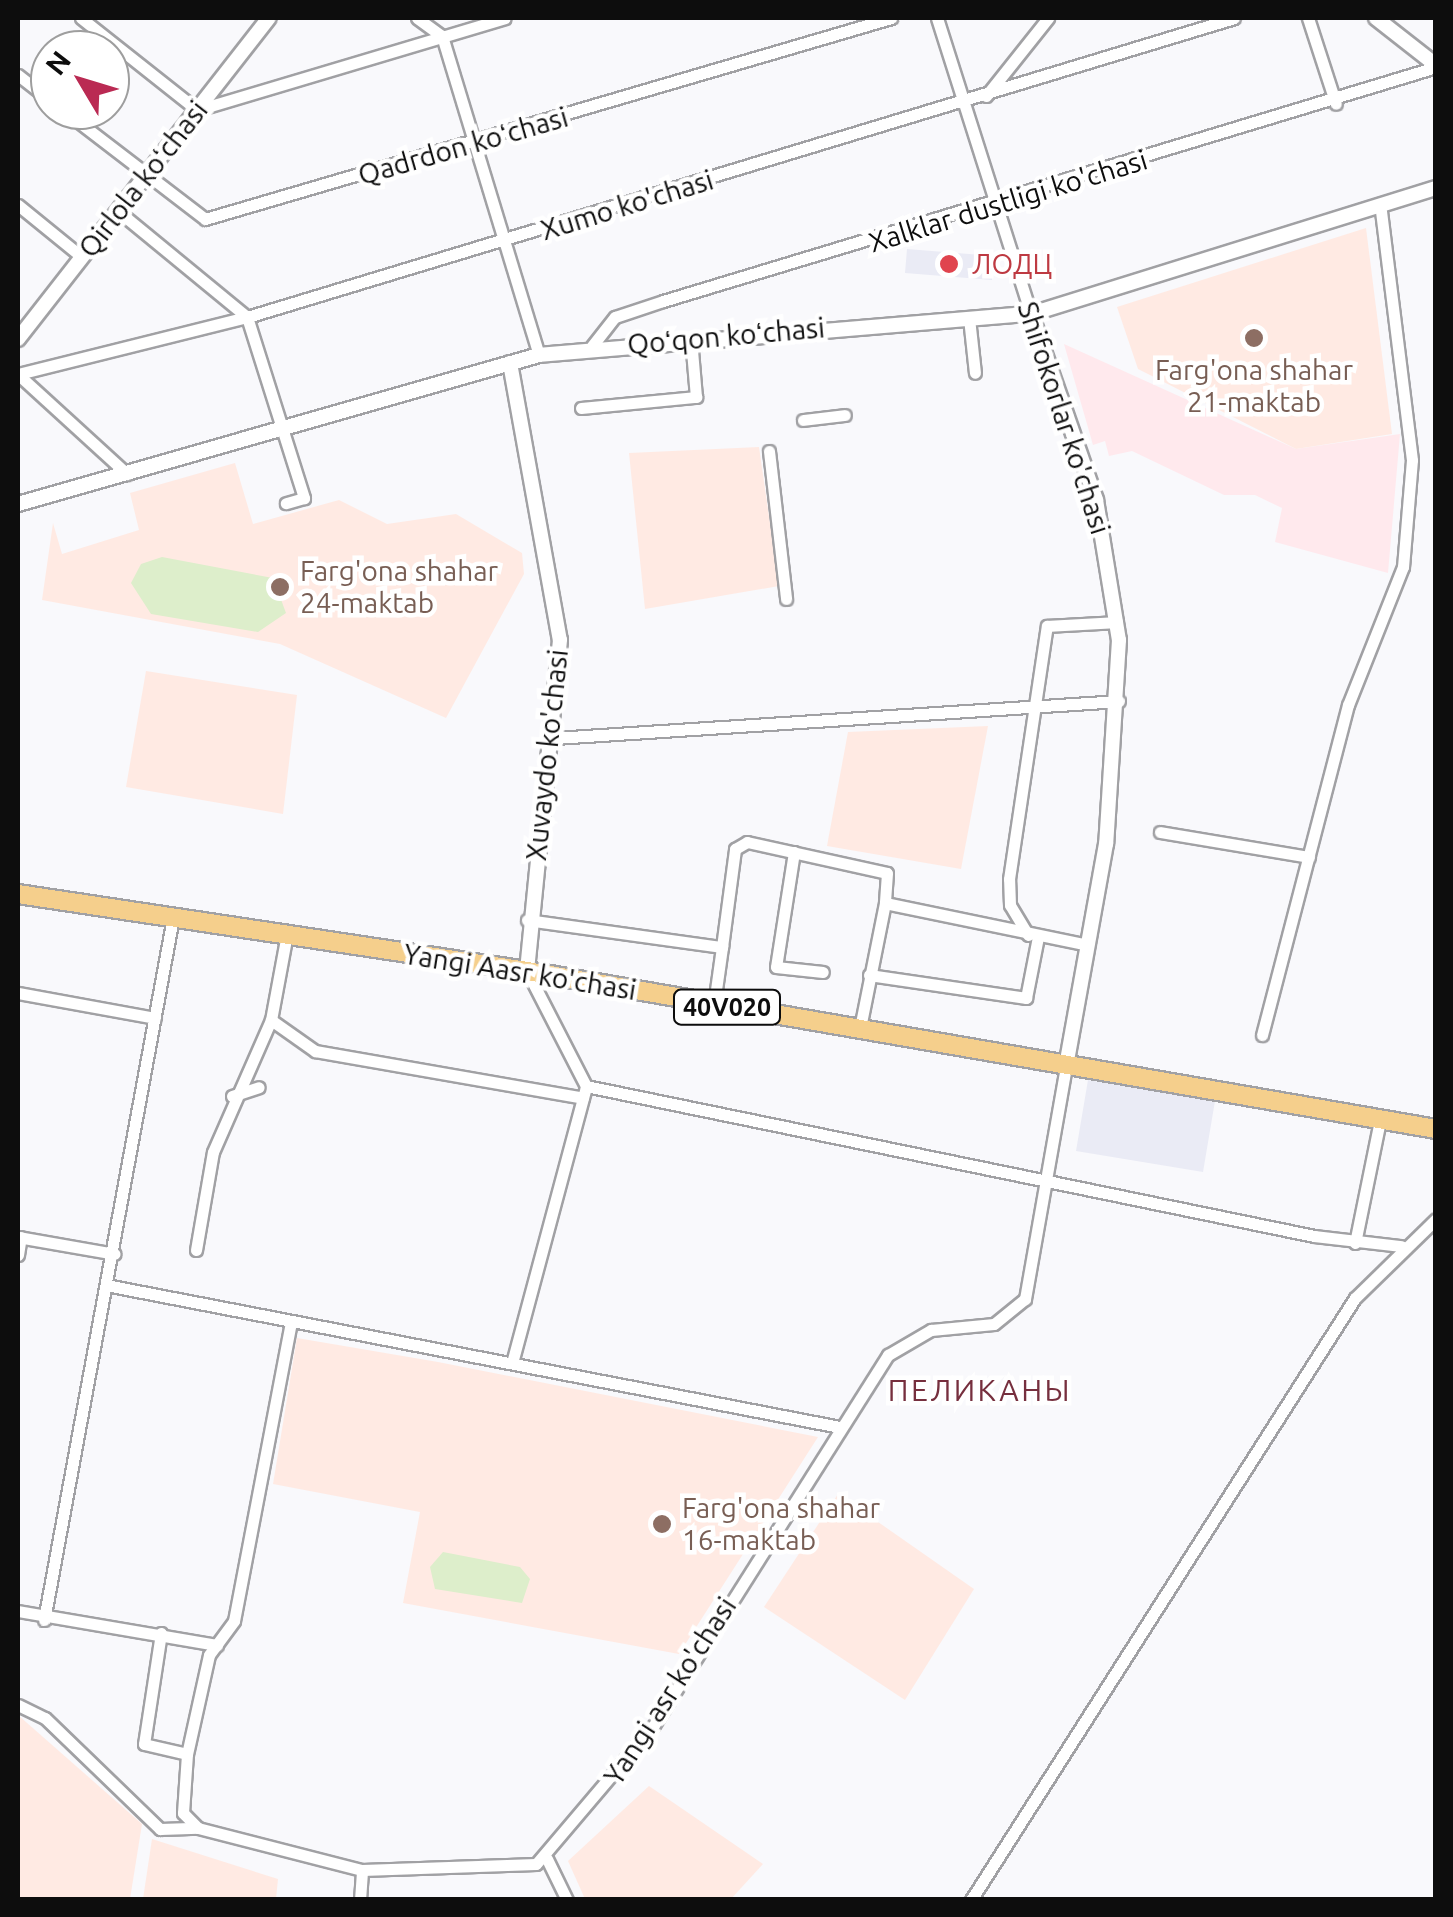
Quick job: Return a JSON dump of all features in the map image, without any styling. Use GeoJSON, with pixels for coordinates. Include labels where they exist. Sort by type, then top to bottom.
{"type":"FeatureCollection","features":[{"type":"Feature","properties":{"kind":"main road","name":"Yangi Aasr ko'chasi"},"geometry":{"type":"LineString","coordinates":[[18,894],[527,971],[1436,1129]]}},
{"type":"Feature","properties":{"kind":"street"},"geometry":{"type":"LineString","coordinates":[[82,18],[198,110],[505,18]]}},
{"type":"Feature","properties":{"kind":"street","name":"Qirlola koʻchasi"},"geometry":{"type":"LineString","coordinates":[[18,339],[269,18]]}},
{"type":"Feature","properties":{"kind":"street"},"geometry":{"type":"LineString","coordinates":[[417,18],[442,36],[538,355]]}},
{"type":"Feature","properties":{"kind":"street","name":"Qadrdon koʻchasi"},"geometry":{"type":"LineString","coordinates":[[89,130],[205,219],[473,144],[891,18]]}},
{"type":"Feature","properties":{"kind":"street","name":"Shifokorlar ko'chasi"},"geometry":{"type":"LineString","coordinates":[[937,18],[1031,314],[1096,500],[1117,622],[1118,701],[1088,945],[1066,1066]]}},
{"type":"Feature","properties":{"kind":"street"},"geometry":{"type":"LineString","coordinates":[[986,96],[1048,18]]}},
{"type":"Feature","properties":{"kind":"street","name":"Xumo ko'chasi"},"geometry":{"type":"LineString","coordinates":[[20,376],[246,317],[502,242],[964,104],[1234,18]]}},
{"type":"Feature","properties":{"kind":"street"},"geometry":{"type":"LineString","coordinates":[[1308,18],[1336,104]]}},
{"type":"Feature","properties":{"kind":"street"},"geometry":{"type":"LineString","coordinates":[[1376,18],[1432,63]]}},
{"type":"Feature","properties":{"kind":"street","name":"Xalklar dustligi ko'chasi"},"geometry":{"type":"LineString","coordinates":[[592,346],[615,317],[1336,104],[1432,63],[1436,44]]}},
{"type":"Feature","properties":{"kind":"street","name":"Qoʻqon koʻchasi"},"geometry":{"type":"LineString","coordinates":[[18,504],[538,355],[592,346],[1031,314],[1381,211],[1436,188]]}},
{"type":"Feature","properties":{"kind":"street"},"geometry":{"type":"LineString","coordinates":[[18,205],[82,256]]}},
{"type":"Feature","properties":{"kind":"street"},"geometry":{"type":"LineString","coordinates":[[118,211],[246,317],[304,498],[286,503]]}},
{"type":"Feature","properties":{"kind":"street"},"geometry":{"type":"LineString","coordinates":[[1262,1035],[1350,700],[1403,567],[1412,460],[1381,211]]}},
{"type":"Feature","properties":{"kind":"street"},"geometry":{"type":"LineString","coordinates":[[968,318],[975,372]]}},
{"type":"Feature","properties":{"kind":"street"},"geometry":{"type":"LineString","coordinates":[[582,408],[696,397],[691,339]]}},
{"type":"Feature","properties":{"kind":"street","name":"Xuvaydo ko'chasi"},"geometry":{"type":"LineString","coordinates":[[510,363],[552,560],[560,640],[555,738],[527,920],[527,971]]}},
{"type":"Feature","properties":{"kind":"street"},"geometry":{"type":"LineString","coordinates":[[20,376],[127,474]]}},
{"type":"Feature","properties":{"kind":"street"},"geometry":{"type":"LineString","coordinates":[[803,420],[844,415]]}},
{"type":"Feature","properties":{"kind":"street"},"geometry":{"type":"LineString","coordinates":[[769,451],[786,599]]}},
{"type":"Feature","properties":{"kind":"street"},"geometry":{"type":"LineString","coordinates":[[869,975],[1026,998],[1033,936],[1010,905],[1009,879],[1042,706],[1047,626],[1117,622]]}},
{"type":"Feature","properties":{"kind":"street"},"geometry":{"type":"LineString","coordinates":[[555,738],[1118,701]]}},
{"type":"Feature","properties":{"kind":"street"},"geometry":{"type":"LineString","coordinates":[[1160,832],[1309,857]]}},
{"type":"Feature","properties":{"kind":"street"},"geometry":{"type":"LineString","coordinates":[[714,1004],[736,850],[747,842],[887,874],[885,903],[860,1028]]}},
{"type":"Feature","properties":{"kind":"street"},"geometry":{"type":"LineString","coordinates":[[794,852],[776,967],[824,972]]}},
{"type":"Feature","properties":{"kind":"street"},"geometry":{"type":"LineString","coordinates":[[885,903],[1088,945]]}},
{"type":"Feature","properties":{"kind":"street"},"geometry":{"type":"LineString","coordinates":[[44,1620],[111,1286],[172,918]]}},
{"type":"Feature","properties":{"kind":"street"},"geometry":{"type":"LineString","coordinates":[[527,920],[722,948]]}},
{"type":"Feature","properties":{"kind":"street"},"geometry":{"type":"LineString","coordinates":[[196,1250],[232,1096],[271,1020],[287,934]]}},
{"type":"Feature","properties":{"kind":"street"},"geometry":{"type":"LineString","coordinates":[[512,1363],[584,1092],[527,971]]}},
{"type":"Feature","properties":{"kind":"street"},"geometry":{"type":"LineString","coordinates":[[18,993],[156,1018]]}},
{"type":"Feature","properties":{"kind":"street"},"geometry":{"type":"LineString","coordinates":[[271,1020],[315,1050],[584,1092],[1355,1243],[1402,1246]]}},
{"type":"Feature","properties":{"kind":"street","name":"Yangi asr ko'chasi"},"geometry":{"type":"LineString","coordinates":[[548,1859],[654,1726],[840,1427],[902,1344],[994,1324],[1015,1311],[1046,1180],[1066,1066]]}},
{"type":"Feature","properties":{"kind":"street"},"geometry":{"type":"LineString","coordinates":[[232,1096],[259,1087]]}},
{"type":"Feature","properties":{"kind":"street"},"geometry":{"type":"LineString","coordinates":[[1355,1243],[1380,1120]]}},
{"type":"Feature","properties":{"kind":"street"},"geometry":{"type":"LineString","coordinates":[[971,1900],[1355,1298],[1402,1246],[1436,1219]]}},
{"type":"Feature","properties":{"kind":"street"},"geometry":{"type":"LineString","coordinates":[[18,1256],[19,1237],[115,1254]]}},
{"type":"Feature","properties":{"kind":"street"},"geometry":{"type":"LineString","coordinates":[[111,1286],[840,1427]]}},
{"type":"Feature","properties":{"kind":"street"},"geometry":{"type":"LineString","coordinates":[[198,1828],[180,1805],[187,1754],[217,1645],[234,1621],[291,1322]]}},
{"type":"Feature","properties":{"kind":"street"},"geometry":{"type":"LineString","coordinates":[[18,1611],[44,1620],[217,1645]]}},
{"type":"Feature","properties":{"kind":"street"},"geometry":{"type":"LineString","coordinates":[[161,1634],[144,1744],[187,1754]]}},
{"type":"Feature","properties":{"kind":"street"},"geometry":{"type":"LineString","coordinates":[[18,1705],[46,1718],[160,1829],[198,1828],[362,1870],[548,1859],[567,1900]]}},
{"type":"Feature","properties":{"kind":"street"},"geometry":{"type":"LineString","coordinates":[[360,1900],[362,1870]]}},
{"type":"Feature","properties":{"kind":"shaded area","name":"Farg'ona shahar 21-maktab"},"geometry":{"type":"Polygon","coordinates":[[[1366,228],[1392,434],[1296,449],[1138,369],[1117,307],[1366,228]]]}},
{"type":"Feature","properties":{"kind":"shaded area","name":"ЛОДЦ"},"geometry":{"type":"Polygon","coordinates":[[[907,249],[994,256],[992,280],[905,273],[907,249]]]}},
{"type":"Feature","properties":{"kind":"shaded area"},"geometry":{"type":"Polygon","coordinates":[[[1064,344],[1296,449],[1400,434],[1388,573],[1275,542],[1282,508],[1255,495],[1224,495],[1132,451],[1109,456],[1105,441],[1093,445],[1064,344]]]}},
{"type":"Feature","properties":{"kind":"shaded area"},"geometry":{"type":"Polygon","coordinates":[[[759,447],[779,586],[645,609],[629,453],[759,447]]]}},
{"type":"Feature","properties":{"kind":"shaded area","name":"Farg'ona shahar 24-maktab"},"geometry":{"type":"Polygon","coordinates":[[[235,463],[253,524],[339,500],[387,524],[456,514],[522,553],[524,574],[446,718],[280,644],[42,600],[53,523],[62,554],[139,530],[130,493],[235,463]]]}},
{"type":"Feature","properties":{"kind":"shaded area"},"geometry":{"type":"Polygon","coordinates":[[[146,671],[297,695],[283,814],[126,787],[146,671]]]}},
{"type":"Feature","properties":{"kind":"shaded area"},"geometry":{"type":"Polygon","coordinates":[[[988,726],[961,869],[827,846],[848,732],[988,726]]]}},
{"type":"Feature","properties":{"kind":"shaded area"},"geometry":{"type":"Polygon","coordinates":[[[1088,1080],[1215,1101],[1203,1172],[1076,1151],[1088,1080]]]}},
{"type":"Feature","properties":{"kind":"shaded area"},"geometry":{"type":"Polygon","coordinates":[[[297,1338],[818,1437],[679,1654],[403,1603],[420,1512],[273,1484],[297,1338]]]}},
{"type":"Feature","properties":{"kind":"shaded area"},"geometry":{"type":"Polygon","coordinates":[[[838,1494],[974,1589],[905,1700],[764,1607],[838,1494]]]}},
{"type":"Feature","properties":{"kind":"shaded area"},"geometry":{"type":"Polygon","coordinates":[[[18,1715],[142,1824],[130,1899],[18,1899],[18,1715]]]}},
{"type":"Feature","properties":{"kind":"shaded area"},"geometry":{"type":"Polygon","coordinates":[[[649,1786],[763,1864],[731,1899],[585,1899],[568,1861],[649,1786]]]}},
{"type":"Feature","properties":{"kind":"shaded area"},"geometry":{"type":"Polygon","coordinates":[[[152,1839],[278,1879],[276,1899],[143,1899],[152,1839]]]}},
{"type":"Feature","properties":{"kind":"green space"},"geometry":{"type":"Polygon","coordinates":[[[162,557],[273,578],[286,613],[258,632],[151,614],[131,583],[141,564],[162,557]]]}},
{"type":"Feature","properties":{"kind":"green space"},"geometry":{"type":"Polygon","coordinates":[[[443,1552],[520,1567],[530,1579],[522,1603],[435,1589],[430,1567],[443,1552]]]}},
{"type":"Feature","properties":{"kind":"place","name":"ЛОДЦ"},"geometry":{"type":"Point","coordinates":[949,264]}},
{"type":"Feature","properties":{"kind":"place","name":"Farg'ona shahar 21-maktab"},"geometry":{"type":"Point","coordinates":[1254,338]}},
{"type":"Feature","properties":{"kind":"place","name":"Farg'ona shahar 24-maktab"},"geometry":{"type":"Point","coordinates":[280,587]}},
{"type":"Feature","properties":{"kind":"place","name":"Farg'ona shahar 16-maktab"},"geometry":{"type":"Point","coordinates":[662,1524]}},
{"type":"Feature","properties":{"kind":"district","name":"ПЕЛИКАНЫ"},"geometry":{"type":"Point","coordinates":[980,1390]}}]}
